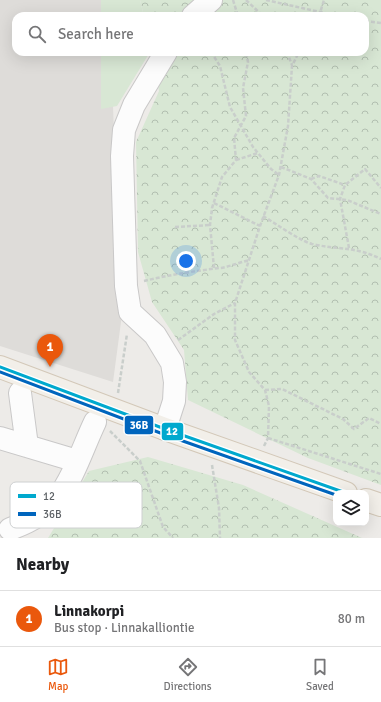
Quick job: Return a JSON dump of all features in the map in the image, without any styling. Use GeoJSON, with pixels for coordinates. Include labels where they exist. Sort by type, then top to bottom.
{"type":"FeatureCollection","features":[{"type":"Feature","properties":{"kind":"main road"},"geometry":{"type":"LineString","coordinates":[[0,367],[165,429],[338,490]]}},
{"type":"Feature","properties":{"kind":"main road"},"geometry":{"type":"LineString","coordinates":[[369,501],[381,504]]}},
{"type":"Feature","properties":{"kind":"lane"},"geometry":{"type":"LineString","coordinates":[[198,12],[211,0]]}},
{"type":"Feature","properties":{"kind":"lane"},"geometry":{"type":"LineString","coordinates":[[164,56],[134,105],[124,130],[122,156],[126,286],[130,312],[155,335],[165,350],[172,363],[175,382],[174,401],[165,429]]}},
{"type":"Feature","properties":{"kind":"lane"},"geometry":{"type":"LineString","coordinates":[[20,393],[27,446]]}},
{"type":"Feature","properties":{"kind":"lane"},"geometry":{"type":"LineString","coordinates":[[66,482],[100,424]]}},
{"type":"Feature","properties":{"kind":"lane"},"geometry":{"type":"LineString","coordinates":[[0,438],[77,461]]}},
{"type":"Feature","properties":{"kind":"path"},"geometry":{"type":"LineString","coordinates":[[233,0],[237,12]]}},
{"type":"Feature","properties":{"kind":"path"},"geometry":{"type":"LineString","coordinates":[[246,0],[259,12]]}},
{"type":"Feature","properties":{"kind":"path"},"geometry":{"type":"LineString","coordinates":[[266,0],[309,12]]}},
{"type":"Feature","properties":{"kind":"path"},"geometry":{"type":"LineString","coordinates":[[321,12],[324,0]]}},
{"type":"Feature","properties":{"kind":"path"},"geometry":{"type":"LineString","coordinates":[[369,22],[381,23]]}},
{"type":"Feature","properties":{"kind":"path"},"geometry":{"type":"LineString","coordinates":[[214,56],[220,66],[230,107],[258,152],[271,169],[279,175]]}},
{"type":"Feature","properties":{"kind":"path"},"geometry":{"type":"LineString","coordinates":[[236,160],[234,138],[246,116],[243,88],[248,62],[247,56]]}},
{"type":"Feature","properties":{"kind":"path"},"geometry":{"type":"LineString","coordinates":[[288,56],[292,66]]}},
{"type":"Feature","properties":{"kind":"path"},"geometry":{"type":"LineString","coordinates":[[256,461],[268,438],[270,406],[266,390],[249,372],[235,340],[235,303],[260,226],[279,175],[288,126],[292,66],[297,56]]}},
{"type":"Feature","properties":{"kind":"path"},"geometry":{"type":"LineString","coordinates":[[214,268],[210,224],[214,203],[222,177],[236,160],[258,152]]}},
{"type":"Feature","properties":{"kind":"path"},"geometry":{"type":"LineString","coordinates":[[280,167],[311,179],[328,198],[347,200],[381,214]]}},
{"type":"Feature","properties":{"kind":"path"},"geometry":{"type":"LineString","coordinates":[[349,248],[340,199],[345,185],[365,169],[381,188]]}},
{"type":"Feature","properties":{"kind":"path"},"geometry":{"type":"LineString","coordinates":[[311,179],[319,176],[345,185]]}},
{"type":"Feature","properties":{"kind":"path"},"geometry":{"type":"LineString","coordinates":[[214,203],[260,226]]}},
{"type":"Feature","properties":{"kind":"path"},"geometry":{"type":"LineString","coordinates":[[264,216],[310,244],[349,248],[367,252],[381,259]]}},
{"type":"Feature","properties":{"kind":"path"},"geometry":{"type":"LineString","coordinates":[[175,227],[210,224]]}},
{"type":"Feature","properties":{"kind":"path"},"geometry":{"type":"LineString","coordinates":[[142,282],[167,275],[214,268],[250,260]]}},
{"type":"Feature","properties":{"kind":"path"},"geometry":{"type":"LineString","coordinates":[[165,350],[208,319],[235,303]]}},
{"type":"Feature","properties":{"kind":"path"},"geometry":{"type":"LineString","coordinates":[[118,394],[130,312]]}},
{"type":"Feature","properties":{"kind":"path"},"geometry":{"type":"LineString","coordinates":[[266,390],[282,389],[343,419],[354,429],[369,418],[381,424]]}},
{"type":"Feature","properties":{"kind":"path"},"geometry":{"type":"LineString","coordinates":[[100,424],[140,460],[163,527],[173,538]]}},
{"type":"Feature","properties":{"kind":"path"},"geometry":{"type":"LineString","coordinates":[[268,438],[381,474]]}},
{"type":"Feature","properties":{"kind":"path"},"geometry":{"type":"LineString","coordinates":[[212,464],[219,508],[220,538]]}},
{"type":"Feature","properties":{"kind":"shaded area"},"geometry":{"type":"Polygon","coordinates":[[[0,0],[109,0],[109,12],[12,12],[12,56],[111,56],[121,322],[113,382],[0,346],[0,0]]]}},
{"type":"Feature","properties":{"kind":"green space"},"geometry":{"type":"Polygon","coordinates":[[[101,0],[140,0],[143,12],[101,12],[101,0]]]}},
{"type":"Feature","properties":{"kind":"green space"},"geometry":{"type":"Polygon","coordinates":[[[140,0],[381,0],[381,485],[308,458],[188,400],[184,350],[152,302],[138,252],[136,142],[159,91],[152,56],[369,56],[369,12],[143,12],[140,0]]]}},
{"type":"Feature","properties":{"kind":"green space"},"geometry":{"type":"Polygon","coordinates":[[[101,56],[148,56],[117,106],[101,109],[101,56]]]}},
{"type":"Feature","properties":{"kind":"green space"},"geometry":{"type":"Polygon","coordinates":[[[148,457],[243,485],[362,538],[48,538],[54,528],[142,528],[142,482],[82,482],[89,471],[148,457]]]}},
{"type":"Feature","properties":{"kind":"transit line","name":"12"},"geometry":{"type":"LineString","coordinates":[[0,367],[165,429],[338,490]]}},
{"type":"Feature","properties":{"kind":"transit line","name":"36B"},"geometry":{"type":"LineString","coordinates":[[0,372],[163,434],[333,494]]}},
{"type":"Feature","properties":{"kind":"place","name":"Linnakorpi"},"geometry":{"type":"Point","coordinates":[50,367]}}]}
